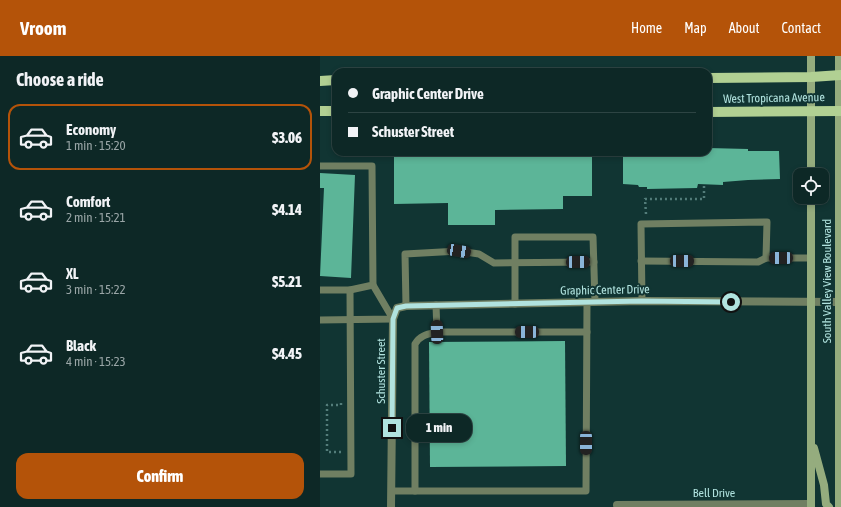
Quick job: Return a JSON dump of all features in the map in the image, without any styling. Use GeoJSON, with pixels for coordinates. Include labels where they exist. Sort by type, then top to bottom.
{"type":"FeatureCollection","features":[{"type":"Feature","properties":{"kind":"main road"},"geometry":{"type":"LineString","coordinates":[[811,56],[811,168]]}},
{"type":"Feature","properties":{"kind":"main road","name":"South Valley View Boulevard"},"geometry":{"type":"LineString","coordinates":[[839,56],[839,507]]}},
{"type":"Feature","properties":{"kind":"main road","name":"West Tropicana Avenue"},"geometry":{"type":"LineString","coordinates":[[712,78],[811,77],[840,75]]}},
{"type":"Feature","properties":{"kind":"main road"},"geometry":{"type":"LineString","coordinates":[[320,80],[332,80]]}},
{"type":"Feature","properties":{"kind":"main road"},"geometry":{"type":"LineString","coordinates":[[320,111],[332,111]]}},
{"type":"Feature","properties":{"kind":"main road","name":"West Tropicana Avenue"},"geometry":{"type":"LineString","coordinates":[[712,112],[840,111]]}},
{"type":"Feature","properties":{"kind":"main road","name":"South Valley View Boulevard"},"geometry":{"type":"LineString","coordinates":[[811,204],[811,506]]}},
{"type":"Feature","properties":{"kind":"main road"},"geometry":{"type":"LineString","coordinates":[[811,436],[824,485],[826,504],[829,507]]}},
{"type":"Feature","properties":{"kind":"street","name":"Graphic Center Drive"},"geometry":{"type":"LineString","coordinates":[[397,308],[406,306],[436,305],[642,301],[839,302]]}},
{"type":"Feature","properties":{"kind":"street","name":"Schuster Street"},"geometry":{"type":"LineString","coordinates":[[391,507],[393,319],[397,308]]}},
{"type":"Feature","properties":{"kind":"street","name":"Bell Drive"},"geometry":{"type":"LineString","coordinates":[[617,506],[811,506]]}},
{"type":"Feature","properties":{"kind":"lane"},"geometry":{"type":"LineString","coordinates":[[320,166],[372,166],[373,285],[393,319]]}},
{"type":"Feature","properties":{"kind":"lane"},"geometry":{"type":"LineString","coordinates":[[642,301],[641,224],[767,222],[766,258]]}},
{"type":"Feature","properties":{"kind":"lane"},"geometry":{"type":"LineString","coordinates":[[392,491],[586,491],[587,332],[594,262],[593,237],[515,237],[515,304]]}},
{"type":"Feature","properties":{"kind":"lane"},"geometry":{"type":"LineString","coordinates":[[406,306],[405,254],[459,251],[479,254],[494,263],[594,262]]}},
{"type":"Feature","properties":{"kind":"lane"},"geometry":{"type":"LineString","coordinates":[[641,261],[758,262],[766,258],[811,258]]}},
{"type":"Feature","properties":{"kind":"lane"},"geometry":{"type":"LineString","coordinates":[[320,290],[350,290],[373,285]]}},
{"type":"Feature","properties":{"kind":"lane"},"geometry":{"type":"LineString","coordinates":[[320,474],[351,474],[350,290]]}},
{"type":"Feature","properties":{"kind":"lane"},"geometry":{"type":"LineString","coordinates":[[436,305],[437,332]]}},
{"type":"Feature","properties":{"kind":"lane"},"geometry":{"type":"LineString","coordinates":[[320,320],[393,319]]}},
{"type":"Feature","properties":{"kind":"lane"},"geometry":{"type":"LineString","coordinates":[[415,491],[415,344],[418,339],[424,335],[437,332],[587,332]]}},
{"type":"Feature","properties":{"kind":"path"},"geometry":{"type":"LineString","coordinates":[[645,199],[704,199],[704,186]]}},
{"type":"Feature","properties":{"kind":"path"},"geometry":{"type":"LineString","coordinates":[[341,397],[341,405],[327,405],[327,452],[351,452]]}},
{"type":"Feature","properties":{"kind":"building"},"geometry":{"type":"Polygon","coordinates":[[[712,148],[748,149],[748,151],[779,151],[780,179],[723,182],[723,185],[698,184],[697,188],[647,189],[647,187],[639,187],[638,185],[623,184],[623,156],[712,156],[712,148]]]}},
{"type":"Feature","properties":{"kind":"building"},"geometry":{"type":"Polygon","coordinates":[[[394,156],[592,156],[592,196],[563,196],[563,209],[495,210],[495,225],[448,225],[448,203],[394,204],[394,156]]]}},
{"type":"Feature","properties":{"kind":"building"},"geometry":{"type":"Polygon","coordinates":[[[320,173],[355,175],[351,278],[320,276],[324,188],[320,188],[320,173]]]}},
{"type":"Feature","properties":{"kind":"building"},"geometry":{"type":"Polygon","coordinates":[[[565,341],[566,466],[430,467],[429,342],[565,341]]]}},
{"type":"Feature","properties":{"kind":"route"},"geometry":{"type":"LineString","coordinates":[[392,428],[393,319],[397,308],[406,306],[642,301],[731,302]]}}]}
